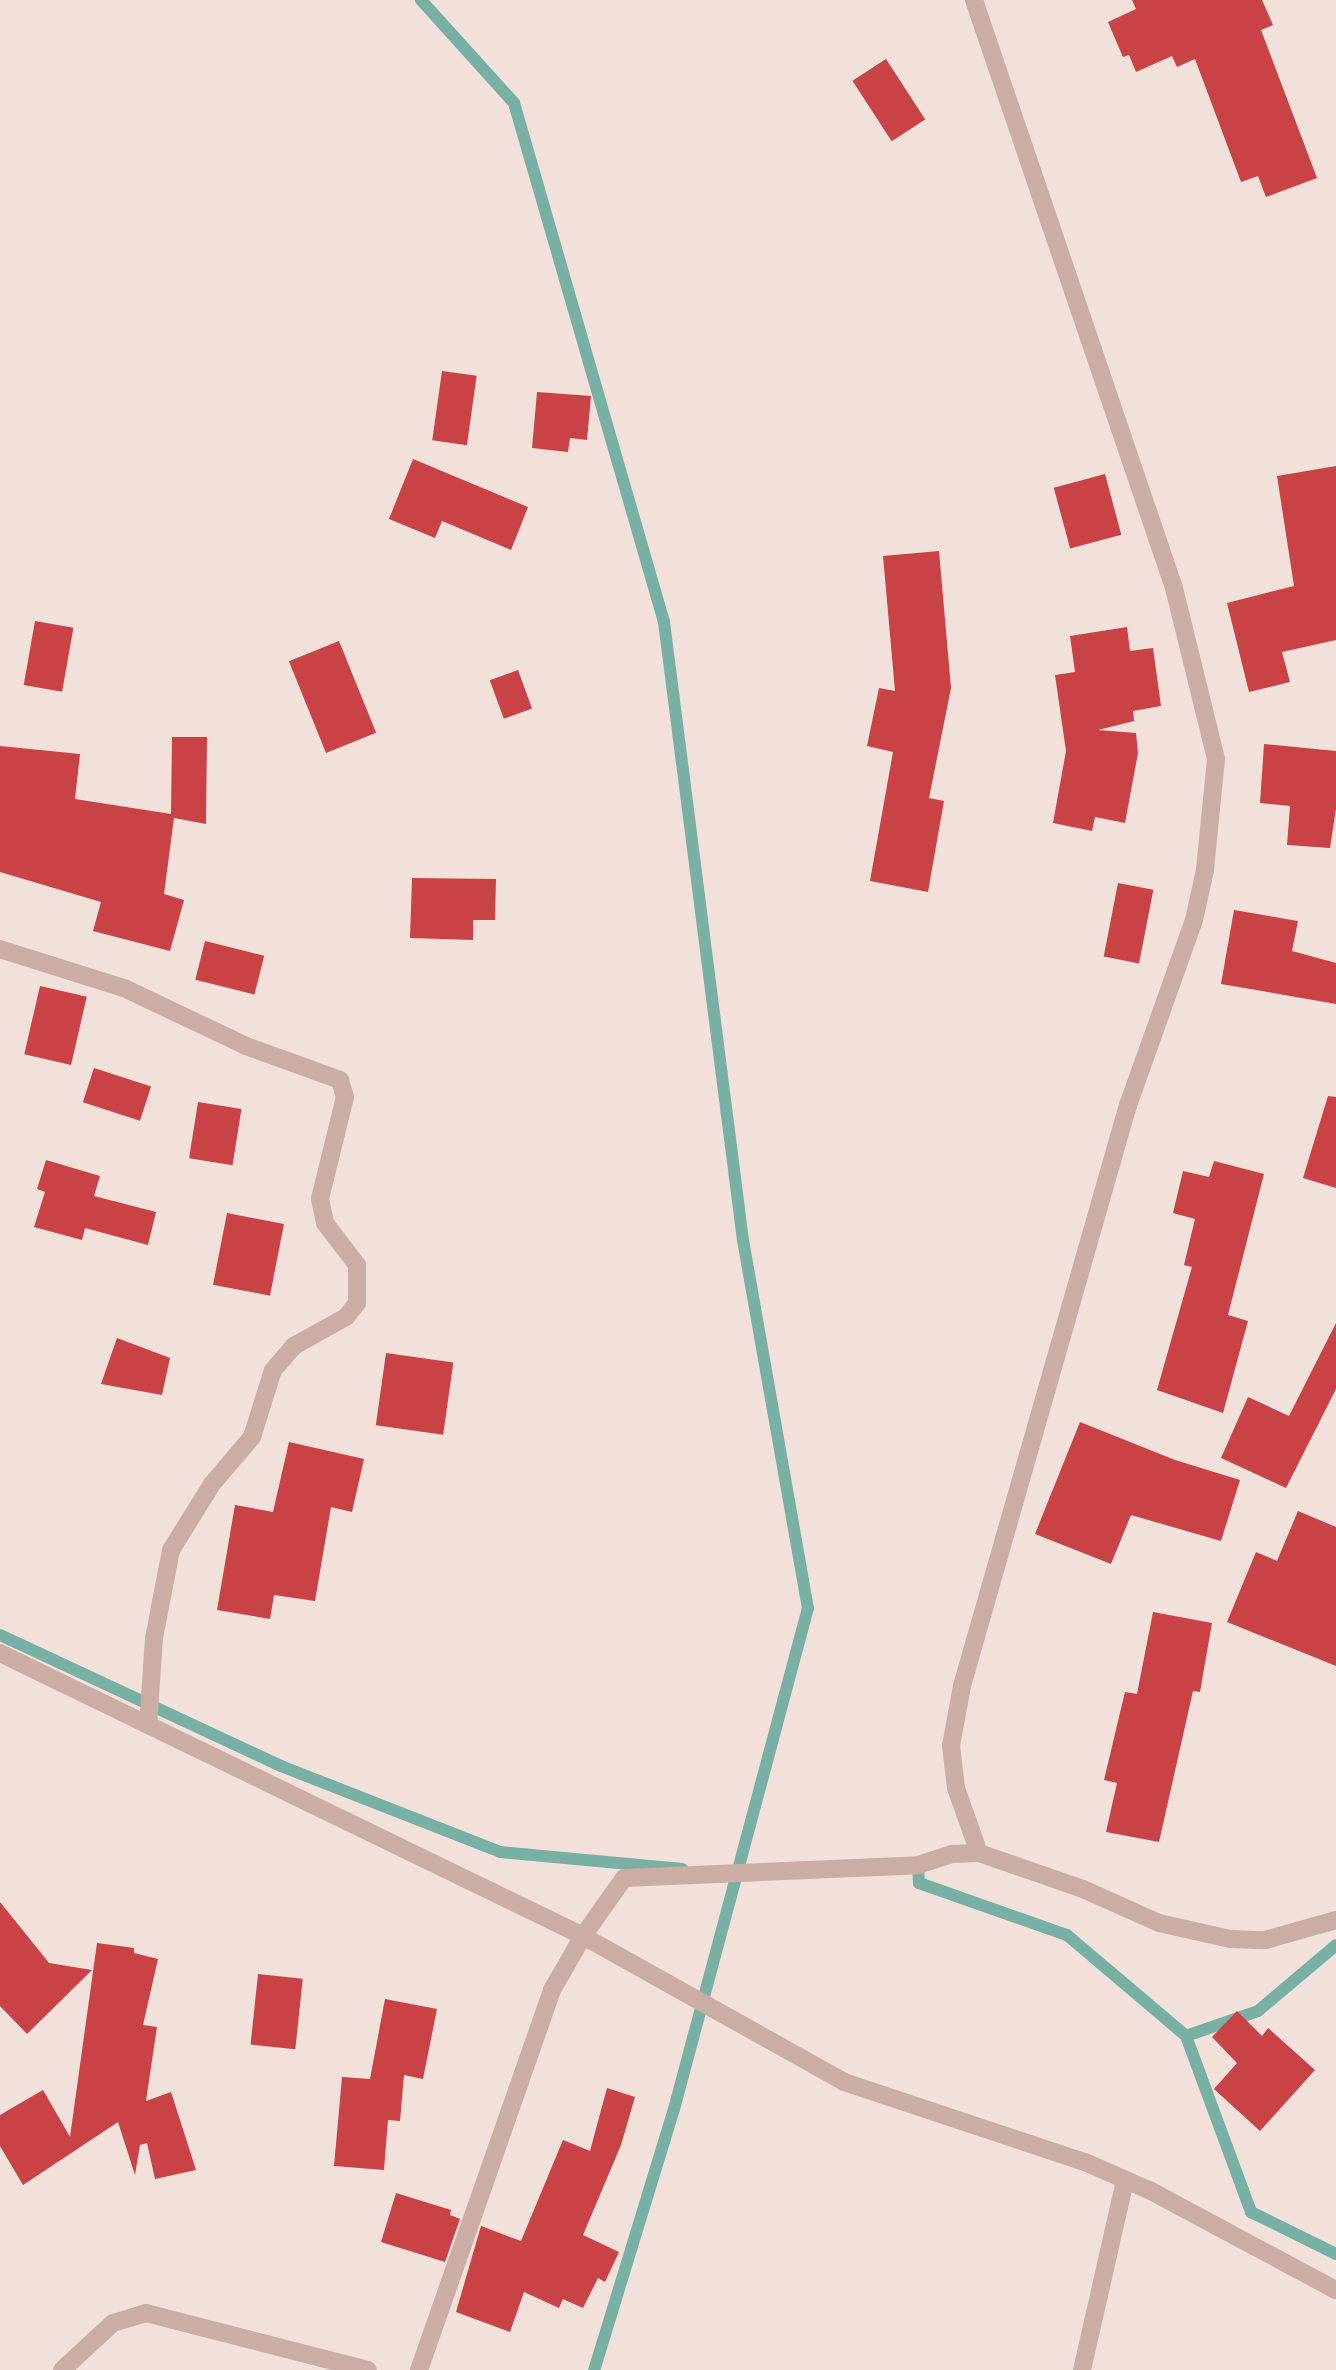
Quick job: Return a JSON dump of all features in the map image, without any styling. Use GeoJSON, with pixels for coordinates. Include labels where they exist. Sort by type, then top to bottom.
{"type":"FeatureCollection","features":[{"type":"Feature","properties":{"kind":"street"},"geometry":{"type":"LineString","coordinates":[[975,0],[1174,588],[1216,759],[1205,870],[1194,920],[1128,1105],[962,1686],[951,1746],[956,1788],[979,1853]]}},
{"type":"Feature","properties":{"kind":"street"},"geometry":{"type":"LineString","coordinates":[[0,949],[124,988],[246,1046],[340,1080],[345,1097],[320,1199],[326,1223],[357,1265],[357,1303],[346,1317],[294,1346],[273,1370],[252,1437],[212,1484],[171,1550],[154,1638],[148,1725]]}},
{"type":"Feature","properties":{"kind":"street"},"geometry":{"type":"LineString","coordinates":[[0,1653],[583,1936],[844,2082],[940,2111],[1125,2180],[1336,2290]]}},
{"type":"Feature","properties":{"kind":"street"},"geometry":{"type":"LineString","coordinates":[[419,2370],[552,1990],[583,1936],[624,1878],[918,1865],[951,1854],[979,1853],[1083,1889],[1159,1923],[1203,1935],[1282,1939],[1336,1920]]}},
{"type":"Feature","properties":{"kind":"street"},"geometry":{"type":"LineString","coordinates":[[1082,2370],[1125,2180]]}},
{"type":"Feature","properties":{"kind":"street"},"geometry":{"type":"LineString","coordinates":[[62,2370],[113,2323],[146,2313],[368,2370]]}},
{"type":"Feature","properties":{"kind":"building"},"geometry":{"type":"Polygon","coordinates":[[[1132,0],[1262,0],[1273,25],[1261,30],[1317,178],[1266,197],[1258,176],[1241,182],[1195,59],[1177,67],[1172,56],[1136,72],[1129,55],[1123,57],[1108,22],[1136,9],[1132,0]]]}},
{"type":"Feature","properties":{"kind":"building"},"geometry":{"type":"Polygon","coordinates":[[[886,59],[925,119],[892,141],[852,81],[886,59]]]}},
{"type":"Feature","properties":{"kind":"building"},"geometry":{"type":"Polygon","coordinates":[[[442,371],[477,376],[467,445],[432,440],[442,371]]]}},
{"type":"Feature","properties":{"kind":"building"},"geometry":{"type":"Polygon","coordinates":[[[537,392],[591,396],[587,440],[570,438],[568,452],[532,448],[537,392]]]}},
{"type":"Feature","properties":{"kind":"building"},"geometry":{"type":"Polygon","coordinates":[[[413,459],[528,507],[511,550],[442,521],[435,538],[389,519],[413,459]]]}},
{"type":"Feature","properties":{"kind":"building"},"geometry":{"type":"Polygon","coordinates":[[[1336,466],[1336,640],[1282,652],[1290,682],[1249,692],[1227,603],[1294,586],[1277,476],[1336,466]]]}},
{"type":"Feature","properties":{"kind":"building"},"geometry":{"type":"Polygon","coordinates":[[[1105,474],[1121,535],[1070,549],[1054,488],[1105,474]]]}},
{"type":"Feature","properties":{"kind":"building"},"geometry":{"type":"Polygon","coordinates":[[[939,551],[951,688],[929,798],[944,801],[928,892],[870,881],[893,752],[867,746],[879,688],[895,691],[883,556],[939,551]]]}},
{"type":"Feature","properties":{"kind":"building"},"geometry":{"type":"Polygon","coordinates":[[[35,621],[73,628],[62,692],[24,685],[35,621]]]}},
{"type":"Feature","properties":{"kind":"building"},"geometry":{"type":"Polygon","coordinates":[[[1127,627],[1130,651],[1153,648],[1161,706],[1133,711],[1134,721],[1098,730],[1136,733],[1138,753],[1125,823],[1095,817],[1092,831],[1053,823],[1066,751],[1055,675],[1075,672],[1070,636],[1127,627]]]}},
{"type":"Feature","properties":{"kind":"building"},"geometry":{"type":"Polygon","coordinates":[[[339,641],[376,733],[326,753],[289,661],[339,641]]]}},
{"type":"Feature","properties":{"kind":"building"},"geometry":{"type":"Polygon","coordinates":[[[518,670],[532,709],[504,719],[490,680],[518,670]]]}},
{"type":"Feature","properties":{"kind":"building"},"geometry":{"type":"Polygon","coordinates":[[[172,737],[207,737],[206,824],[174,818],[164,894],[184,900],[170,951],[93,931],[101,902],[0,872],[0,746],[80,754],[75,799],[171,814],[172,737]]]}},
{"type":"Feature","properties":{"kind":"building"},"geometry":{"type":"Polygon","coordinates":[[[1264,744],[1336,751],[1336,809],[1330,848],[1287,845],[1290,806],[1260,803],[1264,744]]]}},
{"type":"Feature","properties":{"kind":"building"},"geometry":{"type":"Polygon","coordinates":[[[412,878],[496,879],[495,920],[473,920],[473,940],[410,938],[412,878]]]}},
{"type":"Feature","properties":{"kind":"building"},"geometry":{"type":"Polygon","coordinates":[[[1118,883],[1153,890],[1139,963],[1104,957],[1118,883]]]}},
{"type":"Feature","properties":{"kind":"building"},"geometry":{"type":"Polygon","coordinates":[[[1234,910],[1298,921],[1292,951],[1336,963],[1336,1004],[1221,984],[1234,910]]]}},
{"type":"Feature","properties":{"kind":"building"},"geometry":{"type":"Polygon","coordinates":[[[205,941],[264,956],[255,995],[195,980],[205,941]]]}},
{"type":"Feature","properties":{"kind":"building"},"geometry":{"type":"Polygon","coordinates":[[[40,986],[87,997],[71,1065],[24,1054],[40,986]]]}},
{"type":"Feature","properties":{"kind":"building"},"geometry":{"type":"Polygon","coordinates":[[[94,1068],[151,1087],[140,1121],[83,1102],[94,1068]]]}},
{"type":"Feature","properties":{"kind":"building"},"geometry":{"type":"Polygon","coordinates":[[[1328,1096],[1336,1097],[1336,1188],[1303,1178],[1328,1096]]]}},
{"type":"Feature","properties":{"kind":"building"},"geometry":{"type":"Polygon","coordinates":[[[198,1102],[241,1109],[233,1165],[189,1158],[198,1102]]]}},
{"type":"Feature","properties":{"kind":"building"},"geometry":{"type":"Polygon","coordinates":[[[46,1160],[100,1176],[94,1196],[156,1212],[148,1245],[85,1228],[82,1240],[34,1227],[45,1192],[37,1189],[46,1160]]]}},
{"type":"Feature","properties":{"kind":"building"},"geometry":{"type":"Polygon","coordinates":[[[1214,1161],[1264,1174],[1228,1315],[1248,1321],[1223,1413],[1157,1390],[1192,1267],[1184,1265],[1195,1219],[1173,1213],[1183,1171],[1209,1177],[1214,1161]]]}},
{"type":"Feature","properties":{"kind":"building"},"geometry":{"type":"Polygon","coordinates":[[[227,1213],[284,1224],[270,1296],[213,1285],[227,1213]]]}},
{"type":"Feature","properties":{"kind":"building"},"geometry":{"type":"Polygon","coordinates":[[[1336,1323],[1336,1389],[1286,1488],[1221,1458],[1248,1397],[1289,1416],[1336,1323]]]}},
{"type":"Feature","properties":{"kind":"building"},"geometry":{"type":"Polygon","coordinates":[[[117,1338],[170,1358],[162,1395],[101,1384],[117,1338]]]}},
{"type":"Feature","properties":{"kind":"building"},"geometry":{"type":"Polygon","coordinates":[[[386,1353],[453,1362],[443,1435],[376,1425],[386,1353]]]}},
{"type":"Feature","properties":{"kind":"building"},"geometry":{"type":"Polygon","coordinates":[[[1080,1422],[1175,1460],[1240,1480],[1221,1541],[1131,1515],[1111,1564],[1035,1534],[1080,1422]]]}},
{"type":"Feature","properties":{"kind":"building"},"geometry":{"type":"Polygon","coordinates":[[[289,1442],[364,1459],[352,1512],[331,1507],[315,1601],[274,1595],[270,1619],[217,1610],[235,1505],[273,1512],[289,1442]]]}},
{"type":"Feature","properties":{"kind":"building"},"geometry":{"type":"Polygon","coordinates":[[[1298,1511],[1336,1527],[1336,1666],[1227,1622],[1256,1552],[1277,1561],[1298,1511]]]}},
{"type":"Feature","properties":{"kind":"building"},"geometry":{"type":"Polygon","coordinates":[[[1153,1612],[1212,1623],[1200,1692],[1193,1691],[1159,1842],[1106,1832],[1117,1783],[1104,1780],[1125,1692],[1137,1694],[1153,1612]]]}},
{"type":"Feature","properties":{"kind":"building"},"geometry":{"type":"Polygon","coordinates":[[[0,1902],[49,1963],[92,1970],[27,2034],[0,2006],[0,1902]]]}},
{"type":"Feature","properties":{"kind":"building"},"geometry":{"type":"Polygon","coordinates":[[[97,1943],[134,1948],[134,1953],[158,1959],[143,2025],[157,2027],[146,2101],[171,2092],[196,2170],[155,2179],[147,2143],[140,2145],[135,2175],[118,2122],[23,2185],[0,2146],[0,2115],[43,2090],[70,2137],[97,1943]]]}},
{"type":"Feature","properties":{"kind":"building"},"geometry":{"type":"Polygon","coordinates":[[[258,1974],[303,1979],[295,2049],[251,2045],[258,1974]]]}},
{"type":"Feature","properties":{"kind":"building"},"geometry":{"type":"Polygon","coordinates":[[[385,1999],[437,2009],[423,2079],[404,2075],[400,2121],[388,2120],[384,2170],[334,2166],[342,2077],[370,2079],[385,1999]]]}},
{"type":"Feature","properties":{"kind":"building"},"geometry":{"type":"Polygon","coordinates":[[[1237,2011],[1262,2036],[1268,2028],[1315,2070],[1260,2131],[1214,2089],[1237,2063],[1212,2037],[1237,2011]]]}},
{"type":"Feature","properties":{"kind":"building"},"geometry":{"type":"Polygon","coordinates":[[[607,2088],[635,2097],[621,2145],[583,2235],[619,2252],[605,2282],[598,2278],[583,2308],[563,2299],[559,2308],[524,2292],[510,2332],[456,2312],[481,2226],[521,2241],[563,2140],[590,2151],[607,2088]]]}},
{"type":"Feature","properties":{"kind":"building"},"geometry":{"type":"Polygon","coordinates":[[[396,2193],[451,2210],[450,2215],[460,2219],[445,2262],[381,2242],[396,2193]]]}},
{"type":"Feature","properties":{"kind":"waterway"},"geometry":{"type":"LineString","coordinates":[[421,0],[514,103],[664,622],[743,1240],[808,1608],[674,2109],[594,2370]]}},
{"type":"Feature","properties":{"kind":"waterway"},"geometry":{"type":"LineString","coordinates":[[0,1635],[281,1766],[500,1852],[682,1869]]}},
{"type":"Feature","properties":{"kind":"waterway"},"geometry":{"type":"LineString","coordinates":[[918,1865],[919,1883],[1067,1935],[1186,2036],[1251,2212],[1336,2254]]}},
{"type":"Feature","properties":{"kind":"waterway"},"geometry":{"type":"LineString","coordinates":[[1186,2036],[1258,2011],[1336,1945]]}}]}
